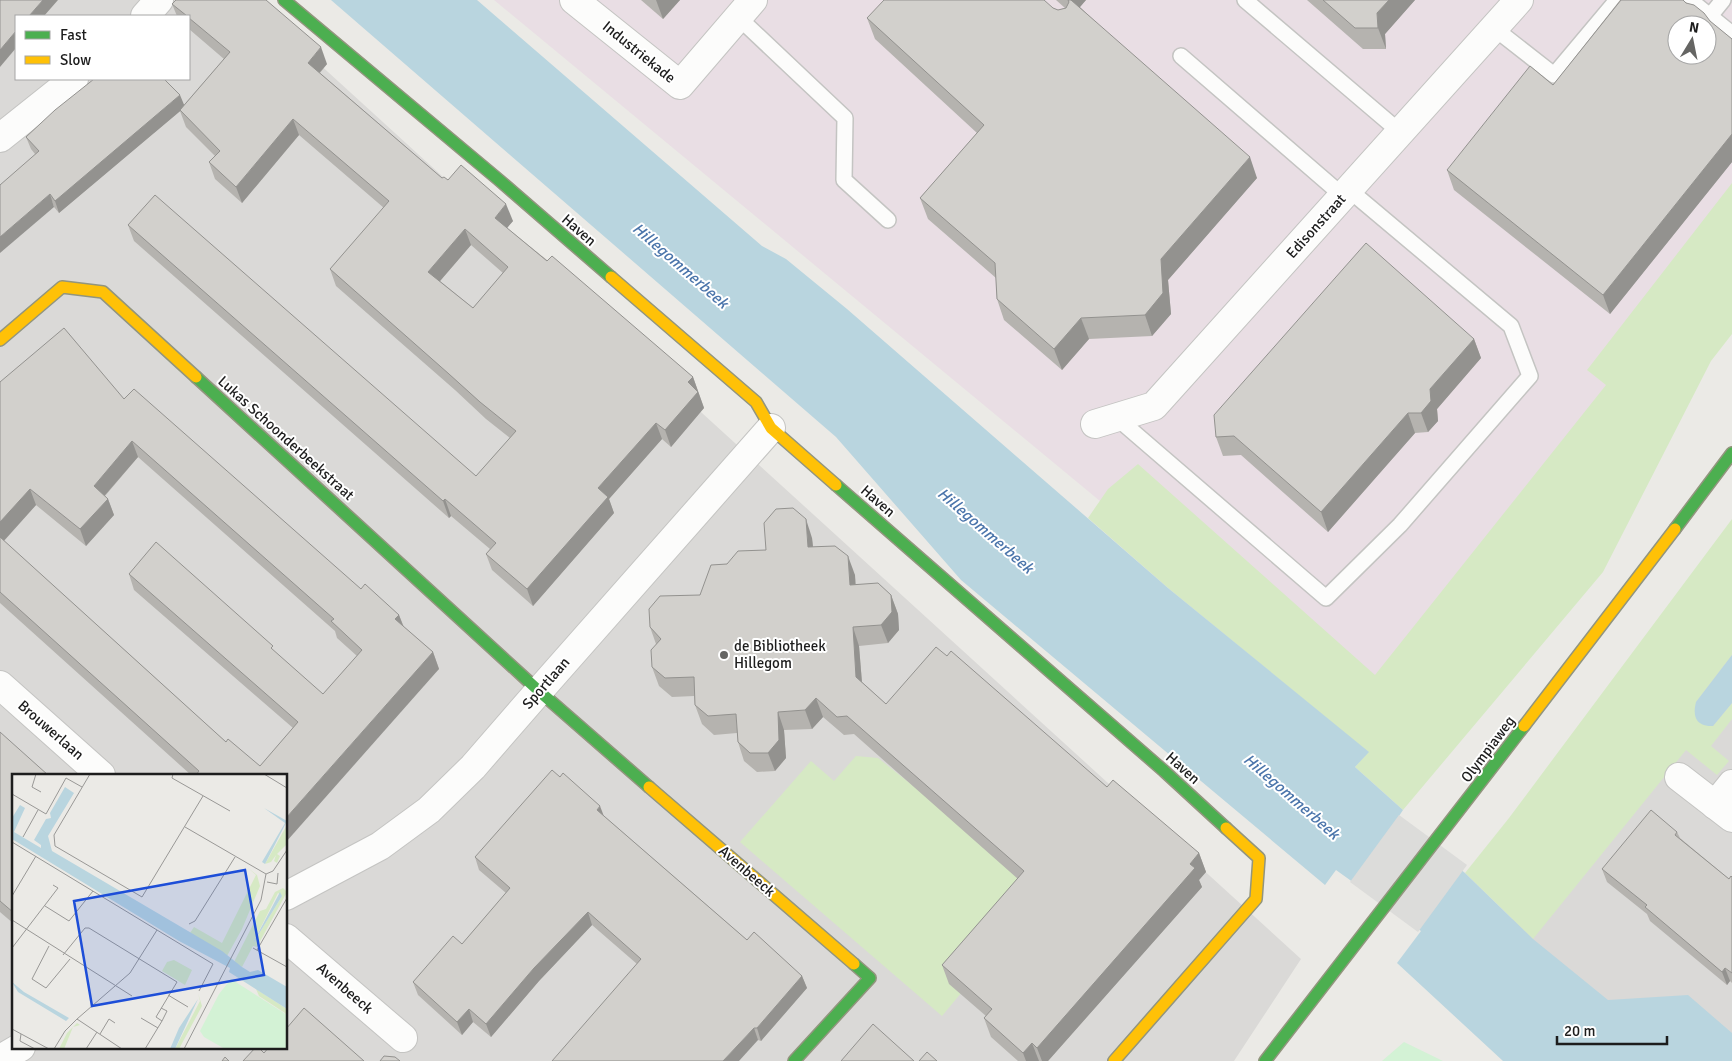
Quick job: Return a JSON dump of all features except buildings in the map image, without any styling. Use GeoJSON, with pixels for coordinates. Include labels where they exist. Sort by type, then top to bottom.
{"type":"FeatureCollection","features":[{"type":"Feature","properties":{"kind":"street"},"geometry":{"type":"LineString","coordinates":[[146,15],[159,0]]}},
{"type":"Feature","properties":{"kind":"street","name":"Haven"},"geometry":{"type":"LineString","coordinates":[[284,0],[499,180],[756,402],[771,428],[1164,770],[1259,858],[1256,899],[1114,1061]]}},
{"type":"Feature","properties":{"kind":"street","name":"Industriekade"},"geometry":{"type":"LineString","coordinates":[[574,0],[680,85],[745,8]]}},
{"type":"Feature","properties":{"kind":"street","name":"Edisonstraat"},"geometry":{"type":"LineString","coordinates":[[1106,421],[1154,406],[1519,0]]}},
{"type":"Feature","properties":{"kind":"street"},"geometry":{"type":"LineString","coordinates":[[0,138],[73,80]]}},
{"type":"Feature","properties":{"kind":"street","name":"Lukas Schoonderbeekstraat"},"geometry":{"type":"LineString","coordinates":[[0,340],[62,287],[103,292],[539,691]]}},
{"type":"Feature","properties":{"kind":"street","name":"Sportlaan"},"geometry":{"type":"LineString","coordinates":[[288,895],[380,846],[429,810],[473,767],[771,428]]}},
{"type":"Feature","properties":{"kind":"street","name":"Olympiaweg"},"geometry":{"type":"LineString","coordinates":[[1265,1061],[1436,842],[1732,452]]}},
{"type":"Feature","properties":{"kind":"street","name":"Brouwerlaan"},"geometry":{"type":"LineString","coordinates":[[0,685],[100,774]]}},
{"type":"Feature","properties":{"kind":"street","name":"Avenbeeck"},"geometry":{"type":"LineString","coordinates":[[539,691],[870,978],[794,1061]]}},
{"type":"Feature","properties":{"kind":"street"},"geometry":{"type":"LineString","coordinates":[[1679,777],[1723,811],[1732,784]]}},
{"type":"Feature","properties":{"kind":"street","name":"Avenbeeck"},"geometry":{"type":"LineString","coordinates":[[288,940],[403,1038]]}},
{"type":"Feature","properties":{"kind":"street"},"geometry":{"type":"LineString","coordinates":[[0,1060],[19,1048]]}},
{"type":"Feature","properties":{"kind":"lane"},"geometry":{"type":"LineString","coordinates":[[1245,0],[1400,132]]}},
{"type":"Feature","properties":{"kind":"lane"},"geometry":{"type":"LineString","coordinates":[[1494,28],[1554,75],[1617,0]]}},
{"type":"Feature","properties":{"kind":"lane"},"geometry":{"type":"LineString","coordinates":[[1690,0],[1709,15]]}},
{"type":"Feature","properties":{"kind":"lane"},"geometry":{"type":"LineString","coordinates":[[1711,15],[1723,0]]}},
{"type":"Feature","properties":{"kind":"lane"},"geometry":{"type":"LineString","coordinates":[[745,8],[846,118],[844,180],[888,220]]}},
{"type":"Feature","properties":{"kind":"lane"},"geometry":{"type":"LineString","coordinates":[[1717,22],[1732,34]]}},
{"type":"Feature","properties":{"kind":"lane"},"geometry":{"type":"LineString","coordinates":[[1106,421],[1326,598],[1400,525],[1530,376],[1511,326],[1346,193],[1182,56]]}},
{"type":"Feature","properties":{"kind":"shaded area"},"geometry":{"type":"Polygon","coordinates":[[[0,0],[249,0],[1301,959],[1234,1061],[0,1061],[0,0]]]}},
{"type":"Feature","properties":{"kind":"shaded area"},"geometry":{"type":"Polygon","coordinates":[[[494,0],[1732,0],[1732,313],[1412,759],[494,0]]]}},
{"type":"Feature","properties":{"kind":"shaded area"},"geometry":{"type":"Polygon","coordinates":[[[1732,624],[1732,1061],[1629,1061],[1494,943],[1732,624]]]}},
{"type":"Feature","properties":{"kind":"green space"},"geometry":{"type":"Polygon","coordinates":[[[1732,183],[1732,334],[1711,361],[1603,572],[1403,810],[1355,767],[1368,752],[1168,588],[1088,518],[1108,489],[1138,464],[1375,675],[1606,385],[1587,370],[1732,183]]]}},
{"type":"Feature","properties":{"kind":"green space"},"geometry":{"type":"Polygon","coordinates":[[[1732,519],[1732,655],[1696,702],[1713,726],[1732,703],[1732,719],[1711,746],[1729,761],[1717,775],[1686,750],[1533,939],[1465,873],[1509,818],[1732,519]]]}},
{"type":"Feature","properties":{"kind":"green space"},"geometry":{"type":"Polygon","coordinates":[[[856,756],[878,758],[1042,888],[1041,897],[942,1016],[740,842],[811,761],[834,781],[856,756]]]}},
{"type":"Feature","properties":{"kind":"green space"},"geometry":{"type":"Polygon","coordinates":[[[1404,1042],[1443,1061],[1382,1061],[1404,1042]]]}},
{"type":"Feature","properties":{"kind":"water","name":"Hillegommerbeek"},"geometry":{"type":"Polygon","coordinates":[[[331,0],[477,0],[762,246],[786,259],[847,309],[1168,588],[1369,752],[1355,767],[1403,810],[1399,816],[1465,873],[1533,939],[1608,1000],[1688,995],[1732,1033],[1732,1061],[1503,1061],[1397,963],[1421,931],[1336,870],[1325,885],[961,580],[836,437],[331,0]]]}},
{"type":"Feature","properties":{"kind":"water"},"geometry":{"type":"Polygon","coordinates":[[[1732,655],[1732,703],[1713,726],[1703,725],[1695,716],[1696,702],[1732,655]]]}},
{"type":"Feature","properties":{"kind":"pier"},"geometry":{"type":"Polygon","coordinates":[[[1399,815],[1467,865],[1418,932],[1350,882],[1399,815]]]}},
{"type":"Feature","properties":{"kind":"traffic: fast"},"geometry":{"type":"LineString","coordinates":[[284,0],[499,180],[611,277]]}},
{"type":"Feature","properties":{"kind":"traffic: fast"},"geometry":{"type":"LineString","coordinates":[[196,377],[539,691],[649,787]]}},
{"type":"Feature","properties":{"kind":"traffic: fast"},"geometry":{"type":"LineString","coordinates":[[1675,529],[1732,453]]}},
{"type":"Feature","properties":{"kind":"traffic: fast"},"geometry":{"type":"LineString","coordinates":[[836,485],[1164,771],[1226,828]]}},
{"type":"Feature","properties":{"kind":"traffic: fast"},"geometry":{"type":"LineString","coordinates":[[1265,1061],[1524,726]]}},
{"type":"Feature","properties":{"kind":"traffic: fast"},"geometry":{"type":"LineString","coordinates":[[794,1061],[870,978],[854,964]]}},
{"type":"Feature","properties":{"kind":"traffic: slow"},"geometry":{"type":"LineString","coordinates":[[611,277],[756,402],[771,428],[836,485]]}},
{"type":"Feature","properties":{"kind":"traffic: slow"},"geometry":{"type":"LineString","coordinates":[[0,340],[62,287],[103,292],[196,377]]}},
{"type":"Feature","properties":{"kind":"traffic: slow"},"geometry":{"type":"LineString","coordinates":[[1524,726],[1675,529]]}},
{"type":"Feature","properties":{"kind":"traffic: slow"},"geometry":{"type":"LineString","coordinates":[[649,787],[854,964]]}},
{"type":"Feature","properties":{"kind":"traffic: slow"},"geometry":{"type":"LineString","coordinates":[[1114,1061],[1256,899],[1259,858],[1226,828]]}},
{"type":"Feature","properties":{"kind":"place","name":"de Bibliotheek Hillegom"},"geometry":{"type":"Point","coordinates":[724,655]}}]}
